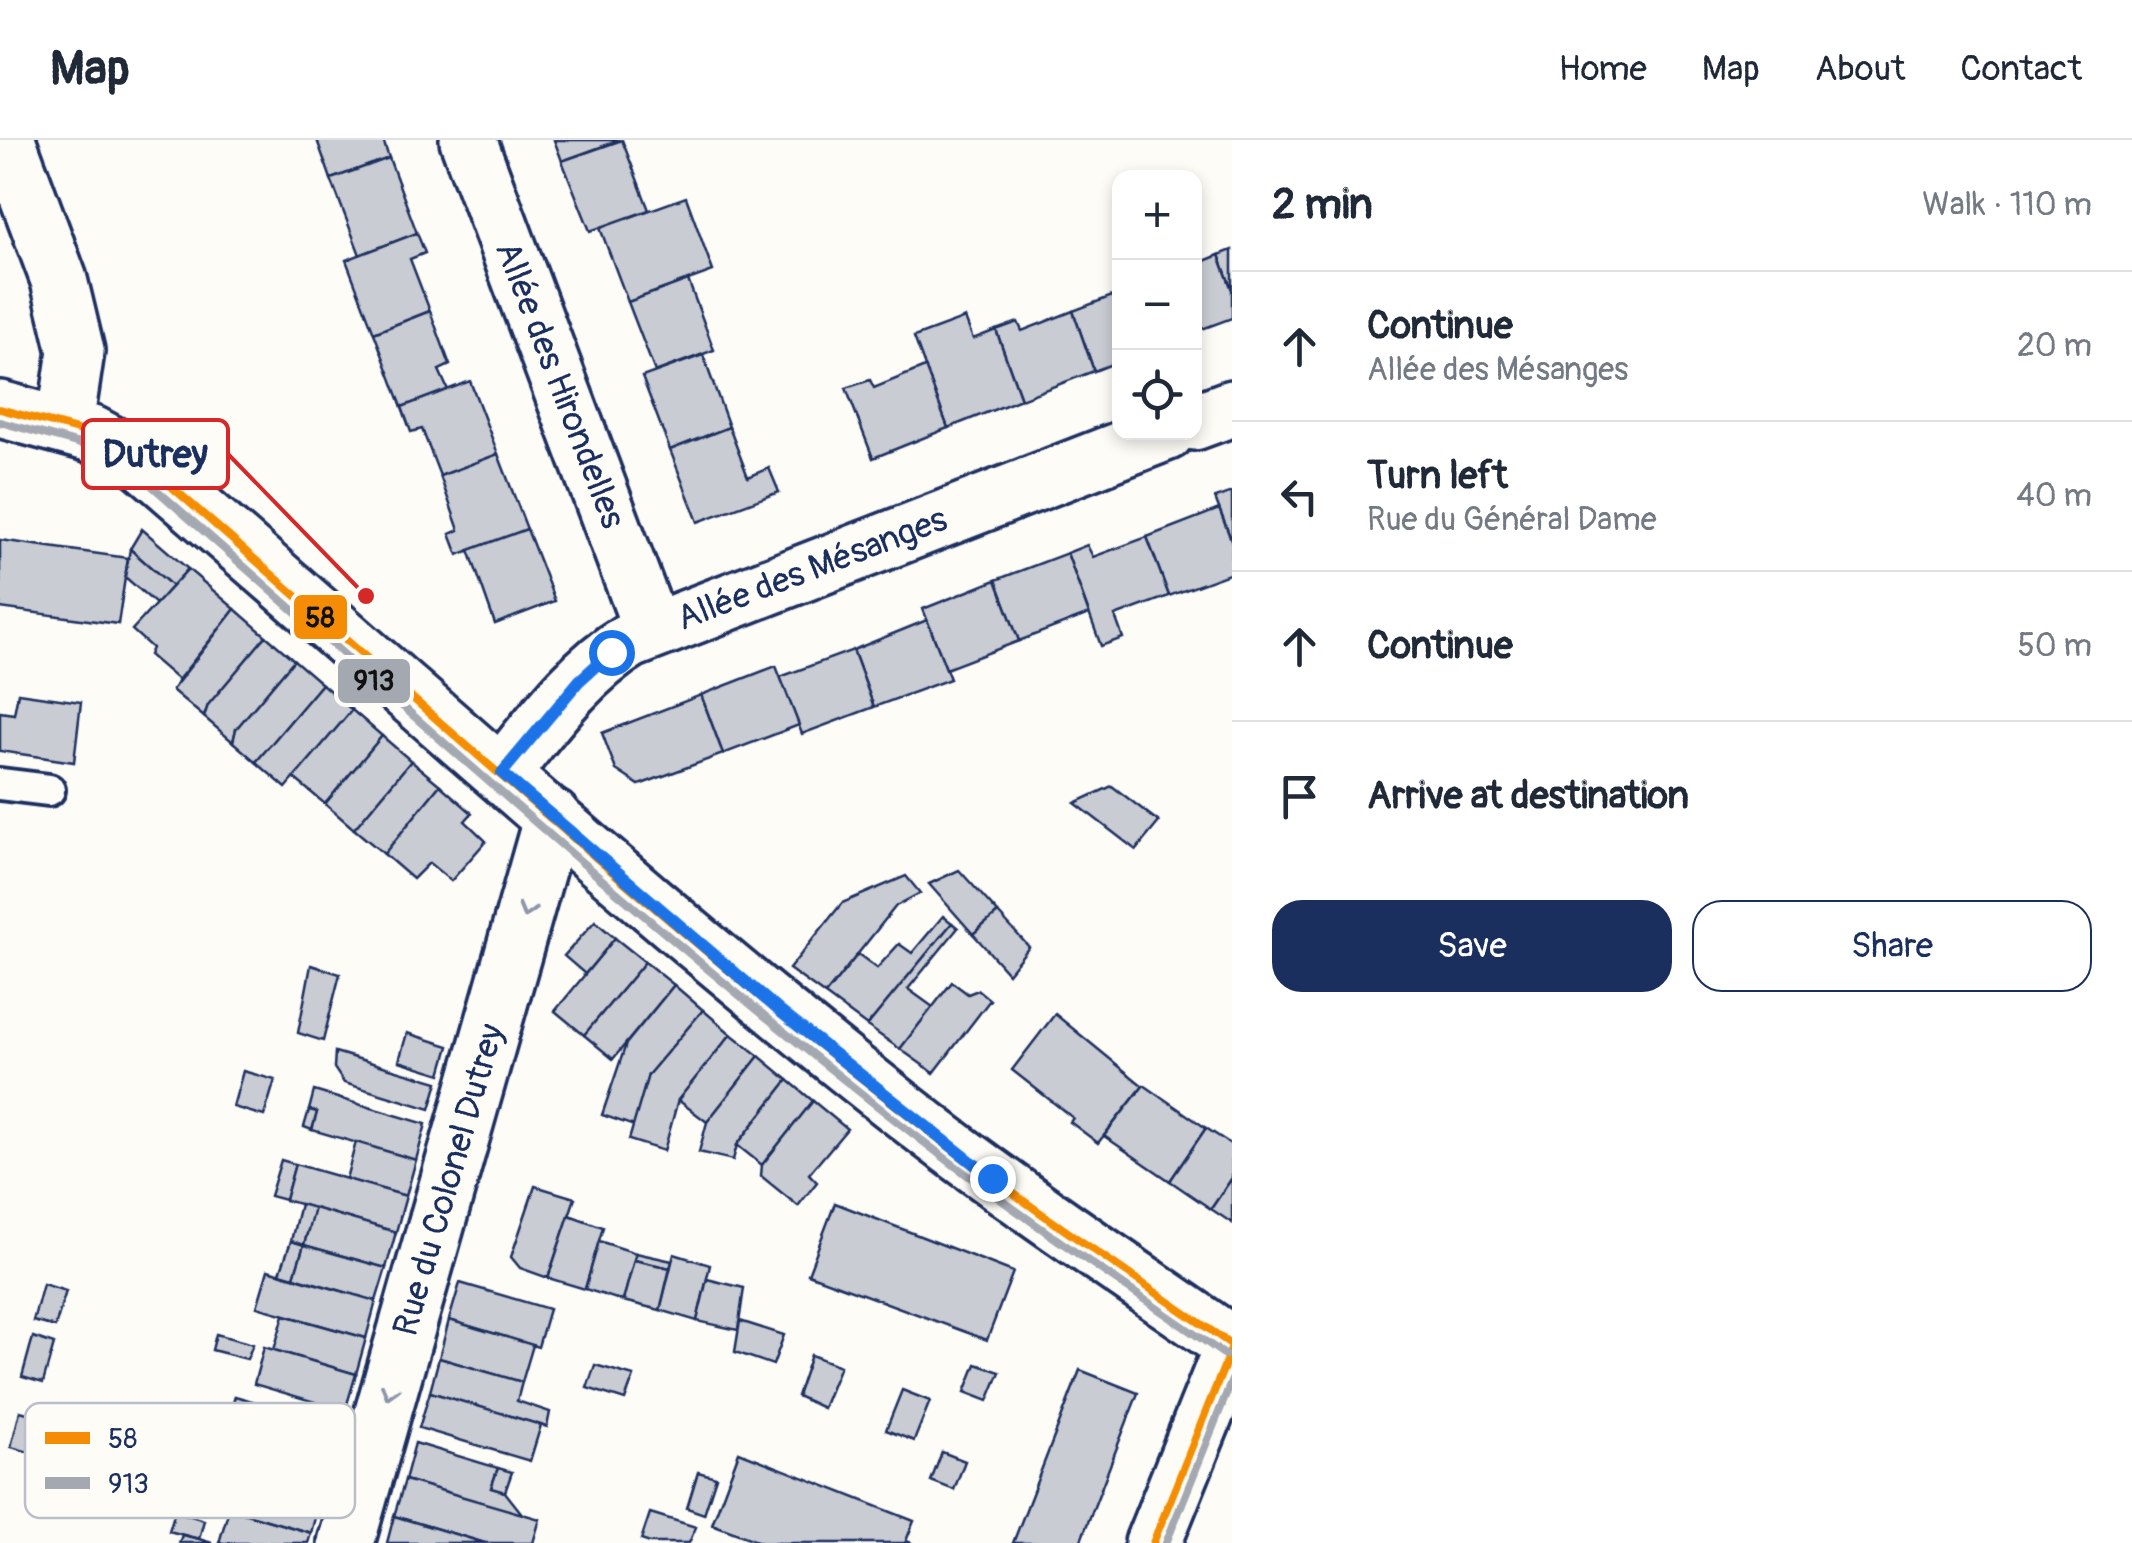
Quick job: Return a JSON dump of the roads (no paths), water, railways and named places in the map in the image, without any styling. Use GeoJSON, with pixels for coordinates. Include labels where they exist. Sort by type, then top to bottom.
{"type":"FeatureCollection","features":[{"type":"Feature","properties":{"kind":"street"},"geometry":{"type":"LineString","coordinates":[[7,140],[59,280],[76,350],[64,425]]}},
{"type":"Feature","properties":{"kind":"street","name":"Allée des Hirondelles"},"geometry":{"type":"LineString","coordinates":[[468,140],[652,631]]}},
{"type":"Feature","properties":{"kind":"street"},"geometry":{"type":"LineString","coordinates":[[0,408],[64,425],[116,445],[142,461],[713,955],[938,1137],[1232,1346],[1154,1543]]}},
{"type":"Feature","properties":{"kind":"street"},"geometry":{"type":"LineString","coordinates":[[1202,419],[1232,408]]}},
{"type":"Feature","properties":{"kind":"street","name":"Allée des Mésanges"},"geometry":{"type":"LineString","coordinates":[[502,773],[593,667],[631,640],[1146,440]]}},
{"type":"Feature","properties":{"kind":"street","name":"Rue du Colonel Dutrey"},"geometry":{"type":"LineString","coordinates":[[355,1511],[552,818]]}},
{"type":"Feature","properties":{"kind":"street","name":"Rue du Colonel Dutrey"},"geometry":{"type":"LineString","coordinates":[[346,1543],[353,1518]]}},
{"type":"Feature","properties":{"kind":"lane"},"geometry":{"type":"LineString","coordinates":[[0,784],[49,790]]}},
{"type":"Feature","properties":{"kind":"place","name":"Dutrey"},"geometry":{"type":"Point","coordinates":[366,596]}}]}
